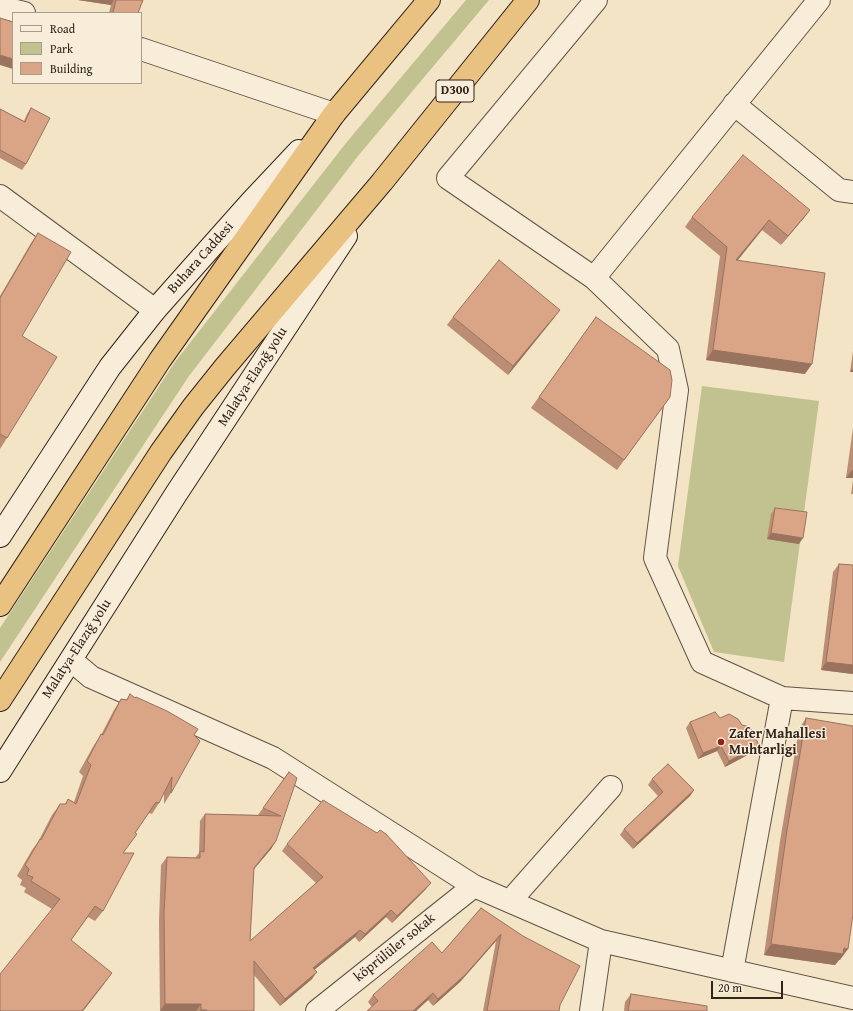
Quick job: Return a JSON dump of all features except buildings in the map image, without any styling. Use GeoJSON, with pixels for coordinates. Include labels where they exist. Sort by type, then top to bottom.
{"type":"FeatureCollection","features":[{"type":"Feature","properties":{"kind":"highway","name":"Buhara Caddesi"},"geometry":{"type":"LineString","coordinates":[[334,114],[429,0]]}},
{"type":"Feature","properties":{"kind":"highway","name":"Malatya-Elazığ yolu"},"geometry":{"type":"LineString","coordinates":[[382,182],[528,0]]}},
{"type":"Feature","properties":{"kind":"highway"},"geometry":{"type":"LineString","coordinates":[[0,605],[160,360],[334,114]]}},
{"type":"Feature","properties":{"kind":"highway"},"geometry":{"type":"LineString","coordinates":[[0,700],[161,452],[193,407],[224,367],[382,182]]}},
{"type":"Feature","properties":{"kind":"street"},"geometry":{"type":"LineString","coordinates":[[596,0],[448,178],[594,278],[668,349],[677,390],[655,558],[702,662],[782,698],[853,703]]}},
{"type":"Feature","properties":{"kind":"street"},"geometry":{"type":"LineString","coordinates":[[594,278],[820,0]]}},
{"type":"Feature","properties":{"kind":"street"},"geometry":{"type":"LineString","coordinates":[[0,7],[20,12]]}},
{"type":"Feature","properties":{"kind":"street"},"geometry":{"type":"LineString","coordinates":[[142,49],[334,114]]}},
{"type":"Feature","properties":{"kind":"street"},"geometry":{"type":"LineString","coordinates":[[734,104],[839,190],[853,192]]}},
{"type":"Feature","properties":{"kind":"street","name":"Buhara Caddesi"},"geometry":{"type":"LineString","coordinates":[[0,536],[110,367],[155,310],[251,202],[334,114]]}},
{"type":"Feature","properties":{"kind":"street","name":"Malatya-Elazığ yolu"},"geometry":{"type":"LineString","coordinates":[[0,770],[180,488],[382,182]]}},
{"type":"Feature","properties":{"kind":"street"},"geometry":{"type":"LineString","coordinates":[[0,196],[155,310]]}},
{"type":"Feature","properties":{"kind":"street"},"geometry":{"type":"LineString","coordinates":[[70,660],[91,677],[273,758],[474,886],[601,941],[853,998]]}},
{"type":"Feature","properties":{"kind":"street"},"geometry":{"type":"LineString","coordinates":[[732,971],[782,698]]}},
{"type":"Feature","properties":{"kind":"street"},"geometry":{"type":"LineString","coordinates":[[510,901],[611,787]]}},
{"type":"Feature","properties":{"kind":"street","name":"köprülüler sokak"},"geometry":{"type":"LineString","coordinates":[[317,1011],[474,886]]}},
{"type":"Feature","properties":{"kind":"street"},"geometry":{"type":"LineString","coordinates":[[591,1011],[601,941]]}},
{"type":"Feature","properties":{"kind":"green space"},"geometry":{"type":"Polygon","coordinates":[[[466,0],[489,0],[358,156],[189,376],[0,662],[0,628],[175,362],[346,143],[466,0]]]}},
{"type":"Feature","properties":{"kind":"green space"},"geometry":{"type":"Polygon","coordinates":[[[702,386],[819,401],[784,662],[714,652],[678,566],[702,386]]]}},
{"type":"Feature","properties":{"kind":"place","name":"Zafer Mahallesi Muhtarligi"},"geometry":{"type":"Point","coordinates":[721,742]}}]}
